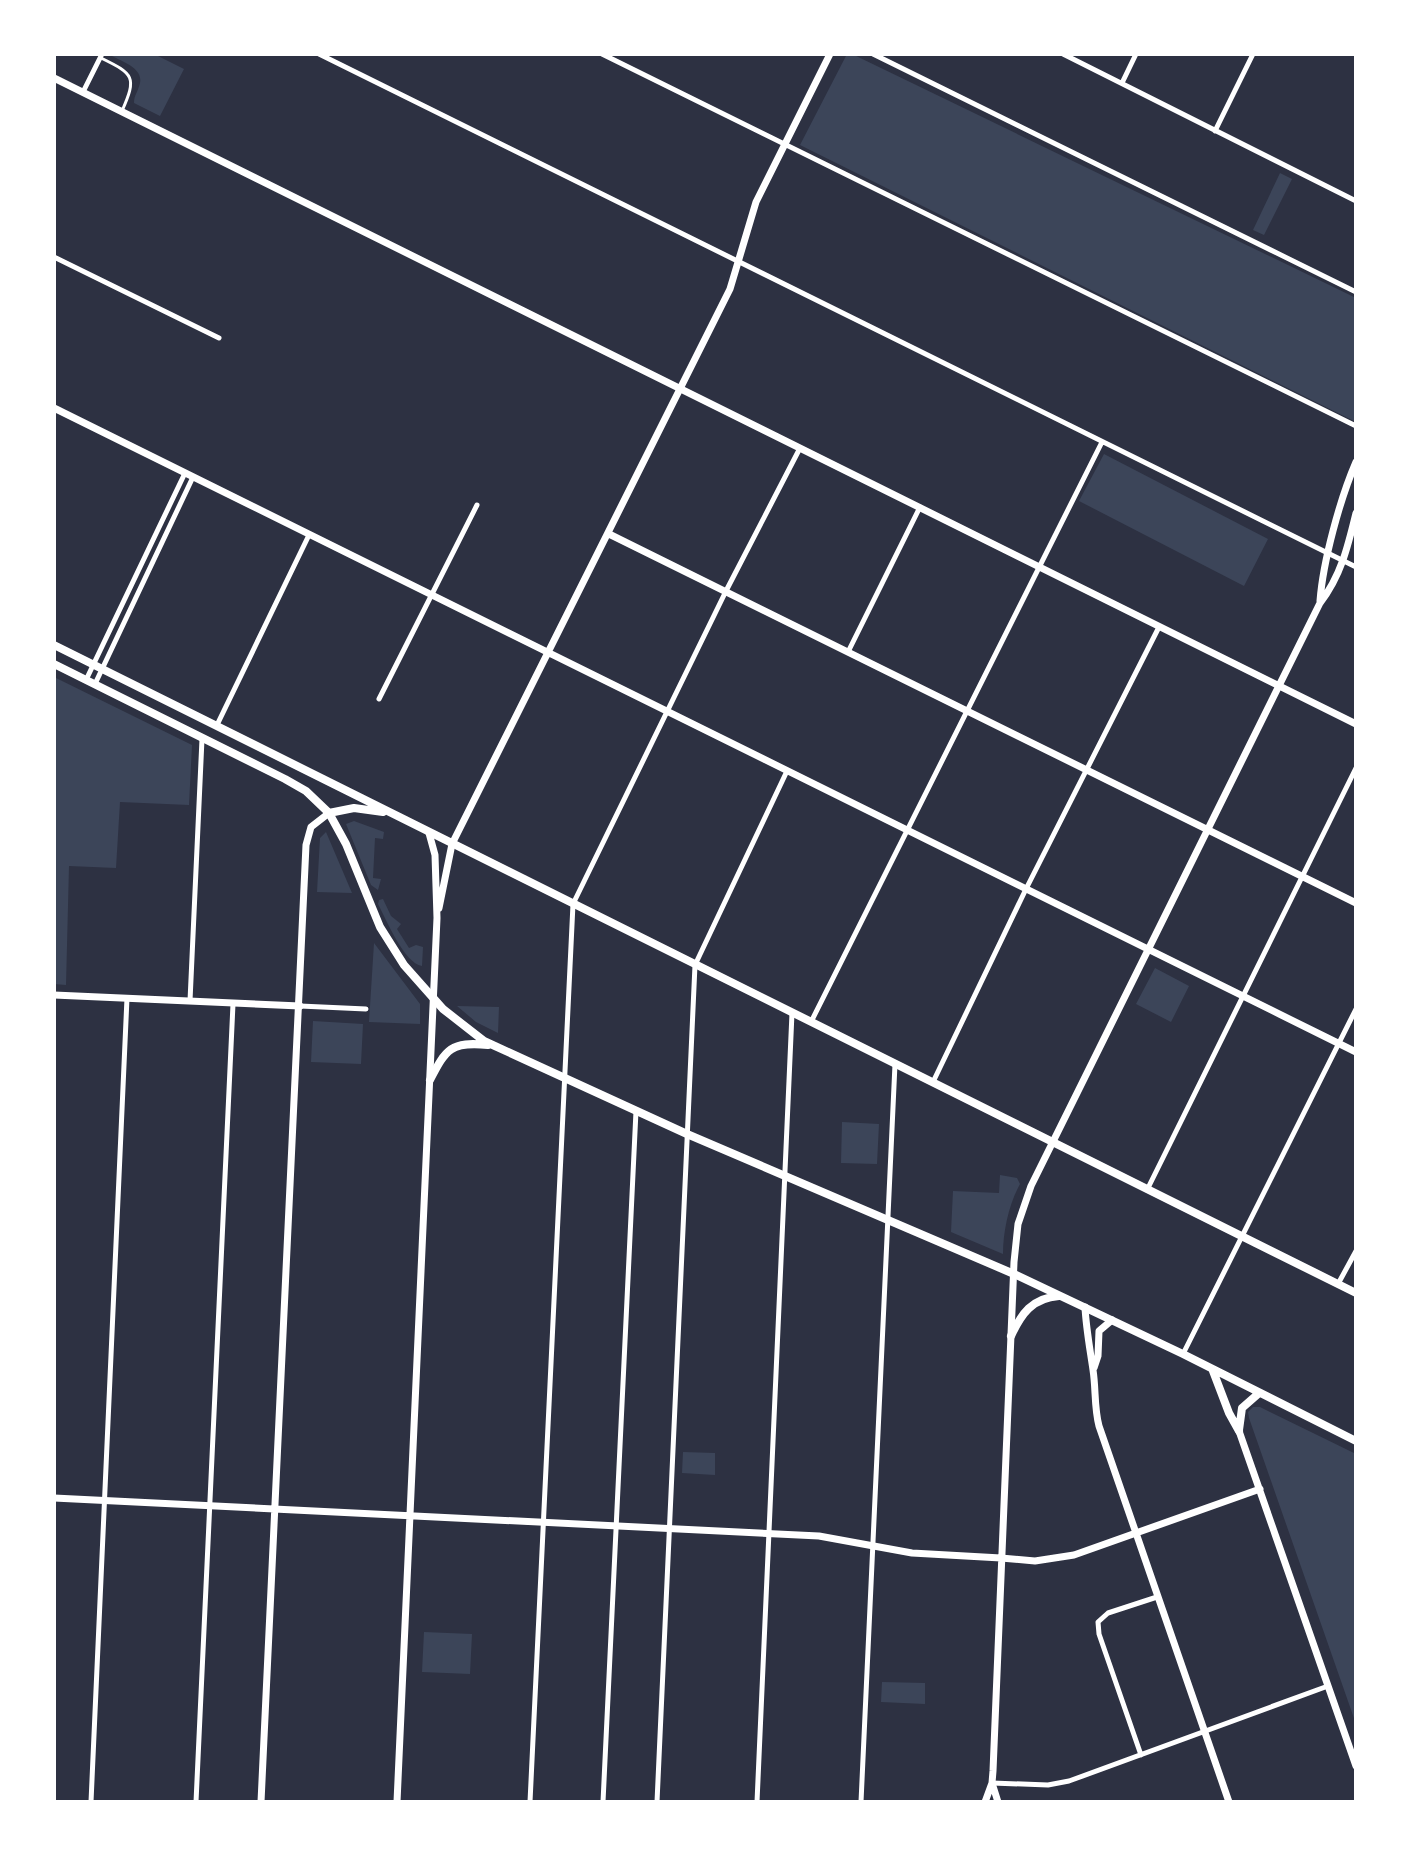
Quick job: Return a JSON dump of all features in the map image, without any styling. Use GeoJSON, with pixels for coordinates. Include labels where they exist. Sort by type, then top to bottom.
{"type":"FeatureCollection","features":[{"type":"Feature","properties":{"kind":"main road"},"geometry":{"type":"LineString","coordinates":[[437,918],[452,844],[730,289],[754,208],[830,54]]}},
{"type":"Feature","properties":{"kind":"main road"},"geometry":{"type":"LineString","coordinates":[[54,78],[1356,724]]}},
{"type":"Feature","properties":{"kind":"main road"},"geometry":{"type":"LineString","coordinates":[[54,408],[1356,1052]]}},
{"type":"Feature","properties":{"kind":"main road"},"geometry":{"type":"LineString","coordinates":[[1320,603],[1329,552],[1356,462]]}},
{"type":"Feature","properties":{"kind":"main road"},"geometry":{"type":"LineString","coordinates":[[985,1802],[992,1783],[1014,1274],[1020,1216],[1051,1143],[1320,603],[1344,561],[1356,513]]}},
{"type":"Feature","properties":{"kind":"main road"},"geometry":{"type":"LineString","coordinates":[[609,534],[1356,903]]}},
{"type":"Feature","properties":{"kind":"main road"},"geometry":{"type":"LineString","coordinates":[[54,645],[1356,1293]]}},
{"type":"Feature","properties":{"kind":"main road"},"geometry":{"type":"LineString","coordinates":[[54,664],[296,785],[314,797],[329,813],[346,844],[386,938],[410,973],[463,1026],[492,1046],[687,1134],[1014,1274],[1356,1441]]}},
{"type":"Feature","properties":{"kind":"main road"},"geometry":{"type":"LineString","coordinates":[[261,1802],[306,840],[314,823],[329,813],[354,808],[388,813]]}},
{"type":"Feature","properties":{"kind":"main road"},"geometry":{"type":"LineString","coordinates":[[397,1802],[437,918],[435,855],[429,833]]}},
{"type":"Feature","properties":{"kind":"main road"},"geometry":{"type":"LineString","coordinates":[[54,995],[300,1006]]}},
{"type":"Feature","properties":{"kind":"main road"},"geometry":{"type":"LineString","coordinates":[[430,1080],[441,1059],[456,1046],[465,1043],[492,1046]]}},
{"type":"Feature","properties":{"kind":"main road"},"geometry":{"type":"LineString","coordinates":[[1011,1336],[1018,1320],[1031,1305],[1045,1298],[1060,1296]]}},
{"type":"Feature","properties":{"kind":"main road"},"geometry":{"type":"LineString","coordinates":[[1085,1307],[1099,1426],[1229,1802]]}},
{"type":"Feature","properties":{"kind":"main road"},"geometry":{"type":"LineString","coordinates":[[1094,1370],[1099,1331],[1112,1320]]}},
{"type":"Feature","properties":{"kind":"main road"},"geometry":{"type":"LineString","coordinates":[[1213,1371],[1260,1489],[1356,1766]]}},
{"type":"Feature","properties":{"kind":"main road"},"geometry":{"type":"LineString","coordinates":[[1239,1431],[1242,1408],[1258,1394]]}},
{"type":"Feature","properties":{"kind":"main road"},"geometry":{"type":"LineString","coordinates":[[54,1498],[819,1536],[938,1556],[1053,1560],[1260,1489]]}},
{"type":"Feature","properties":{"kind":"main road"},"geometry":{"type":"LineString","coordinates":[[992,1783],[998,1802]]}},
{"type":"Feature","properties":{"kind":"street"},"geometry":{"type":"LineString","coordinates":[[319,54],[1356,567]]}},
{"type":"Feature","properties":{"kind":"street"},"geometry":{"type":"LineString","coordinates":[[602,54],[1356,426]]}},
{"type":"Feature","properties":{"kind":"street"},"geometry":{"type":"LineString","coordinates":[[873,54],[1356,292]]}},
{"type":"Feature","properties":{"kind":"street"},"geometry":{"type":"LineString","coordinates":[[1063,54],[1356,201]]}},
{"type":"Feature","properties":{"kind":"street"},"geometry":{"type":"LineString","coordinates":[[1122,83],[1136,54]]}},
{"type":"Feature","properties":{"kind":"street"},"geometry":{"type":"LineString","coordinates":[[1215,131],[1253,54]]}},
{"type":"Feature","properties":{"kind":"street"},"geometry":{"type":"LineString","coordinates":[[83,92],[101,56]]}},
{"type":"Feature","properties":{"kind":"street"},"geometry":{"type":"LineString","coordinates":[[54,257],[219,338]]}},
{"type":"Feature","properties":{"kind":"street"},"geometry":{"type":"LineString","coordinates":[[811,1022],[1102,442]]}},
{"type":"Feature","properties":{"kind":"street"},"geometry":{"type":"LineString","coordinates":[[530,1802],[573,904],[726,591],[801,447]]}},
{"type":"Feature","properties":{"kind":"street"},"geometry":{"type":"LineString","coordinates":[[90,682],[93,665],[189,475]]}},
{"type":"Feature","properties":{"kind":"street"},"geometry":{"type":"LineString","coordinates":[[90,682],[102,669],[189,475]]}},
{"type":"Feature","properties":{"kind":"street"},"geometry":{"type":"LineString","coordinates":[[379,699],[477,505]]}},
{"type":"Feature","properties":{"kind":"street"},"geometry":{"type":"LineString","coordinates":[[848,652],[920,507]]}},
{"type":"Feature","properties":{"kind":"street"},"geometry":{"type":"LineString","coordinates":[[217,725],[309,535]]}},
{"type":"Feature","properties":{"kind":"street"},"geometry":{"type":"LineString","coordinates":[[932,1083],[1159,627]]}},
{"type":"Feature","properties":{"kind":"street"},"geometry":{"type":"LineString","coordinates":[[190,1001],[202,738]]}},
{"type":"Feature","properties":{"kind":"street"},"geometry":{"type":"LineString","coordinates":[[1147,1190],[1356,768]]}},
{"type":"Feature","properties":{"kind":"street"},"geometry":{"type":"LineString","coordinates":[[657,1802],[695,965],[787,771]]}},
{"type":"Feature","properties":{"kind":"street"},"geometry":{"type":"LineString","coordinates":[[91,1802],[127,998]]}},
{"type":"Feature","properties":{"kind":"street"},"geometry":{"type":"LineString","coordinates":[[196,1802],[233,1004]]}},
{"type":"Feature","properties":{"kind":"street"},"geometry":{"type":"LineString","coordinates":[[300,1006],[366,1009]]}},
{"type":"Feature","properties":{"kind":"street"},"geometry":{"type":"LineString","coordinates":[[1183,1354],[1356,1009]]}},
{"type":"Feature","properties":{"kind":"street"},"geometry":{"type":"LineString","coordinates":[[757,1802],[792,1013]]}},
{"type":"Feature","properties":{"kind":"street"},"geometry":{"type":"LineString","coordinates":[[861,1802],[895,1064]]}},
{"type":"Feature","properties":{"kind":"street"},"geometry":{"type":"LineString","coordinates":[[603,1802],[636,1110]]}},
{"type":"Feature","properties":{"kind":"street"},"geometry":{"type":"LineString","coordinates":[[1338,1284],[1356,1251]]}},
{"type":"Feature","properties":{"kind":"street"},"geometry":{"type":"LineString","coordinates":[[1141,1755],[1099,1634],[1098,1622],[1108,1613],[1157,1597]]}},
{"type":"Feature","properties":{"kind":"street"},"geometry":{"type":"LineString","coordinates":[[992,1783],[1056,1784],[1328,1686]]}},
{"type":"Feature","properties":{"kind":"lane"},"geometry":{"type":"LineString","coordinates":[[101,56],[130,76],[131,89],[122,111]]}},
{"type":"Feature","properties":{"kind":"shaded area"},"geometry":{"type":"Polygon","coordinates":[[[113,54],[154,54],[184,69],[160,116],[134,103],[140,83],[138,73],[113,54]]]}},
{"type":"Feature","properties":{"kind":"shaded area"},"geometry":{"type":"Polygon","coordinates":[[[847,54],[1356,298],[1356,422],[800,145],[847,54]]]}},
{"type":"Feature","properties":{"kind":"shaded area"},"geometry":{"type":"Polygon","coordinates":[[[1280,173],[1292,179],[1264,235],[1253,230],[1280,173]]]}},
{"type":"Feature","properties":{"kind":"shaded area"},"geometry":{"type":"Polygon","coordinates":[[[1104,454],[1268,539],[1244,586],[1079,501],[1104,454]]]}},
{"type":"Feature","properties":{"kind":"shaded area"},"geometry":{"type":"Polygon","coordinates":[[[54,677],[192,745],[189,805],[120,802],[116,868],[69,866],[66,985],[54,984],[54,677]]]}},
{"type":"Feature","properties":{"kind":"shaded area"},"geometry":{"type":"Polygon","coordinates":[[[354,821],[384,832],[383,839],[375,838],[373,878],[381,879],[378,890],[371,885],[346,824],[354,821]]]}},
{"type":"Feature","properties":{"kind":"shaded area"},"geometry":{"type":"Polygon","coordinates":[[[326,832],[352,893],[317,892],[320,838],[326,832]]]}},
{"type":"Feature","properties":{"kind":"shaded area"},"geometry":{"type":"Polygon","coordinates":[[[383,899],[391,916],[401,924],[397,929],[409,948],[416,945],[423,947],[422,966],[409,957],[397,940],[378,904],[383,899]]]}},
{"type":"Feature","properties":{"kind":"shaded area"},"geometry":{"type":"Polygon","coordinates":[[[374,943],[420,1004],[420,1024],[369,1022],[374,943]]]}},
{"type":"Feature","properties":{"kind":"shaded area"},"geometry":{"type":"Polygon","coordinates":[[[1155,968],[1189,986],[1171,1022],[1136,1004],[1155,968]]]}},
{"type":"Feature","properties":{"kind":"shaded area"},"geometry":{"type":"Polygon","coordinates":[[[457,1006],[499,1007],[498,1033],[476,1022],[457,1006]]]}},
{"type":"Feature","properties":{"kind":"shaded area"},"geometry":{"type":"Polygon","coordinates":[[[313,1021],[363,1024],[361,1064],[311,1062],[313,1021]]]}},
{"type":"Feature","properties":{"kind":"shaded area"},"geometry":{"type":"Polygon","coordinates":[[[842,1122],[879,1124],[877,1164],[841,1163],[842,1122]]]}},
{"type":"Feature","properties":{"kind":"shaded area"},"geometry":{"type":"Polygon","coordinates":[[[1000,1175],[1017,1178],[1020,1184],[1007,1218],[1003,1254],[951,1232],[953,1191],[999,1193],[1000,1175]]]}},
{"type":"Feature","properties":{"kind":"shaded area"},"geometry":{"type":"Polygon","coordinates":[[[1253,1407],[1260,1407],[1356,1454],[1356,1724],[1249,1418],[1248,1412],[1253,1407]]]}},
{"type":"Feature","properties":{"kind":"shaded area"},"geometry":{"type":"Polygon","coordinates":[[[683,1452],[715,1453],[715,1475],[682,1473],[683,1452]]]}},
{"type":"Feature","properties":{"kind":"shaded area"},"geometry":{"type":"Polygon","coordinates":[[[424,1632],[472,1634],[470,1674],[422,1672],[424,1632]]]}},
{"type":"Feature","properties":{"kind":"shaded area"},"geometry":{"type":"Polygon","coordinates":[[[882,1682],[925,1683],[925,1704],[881,1702],[882,1682]]]}}]}
